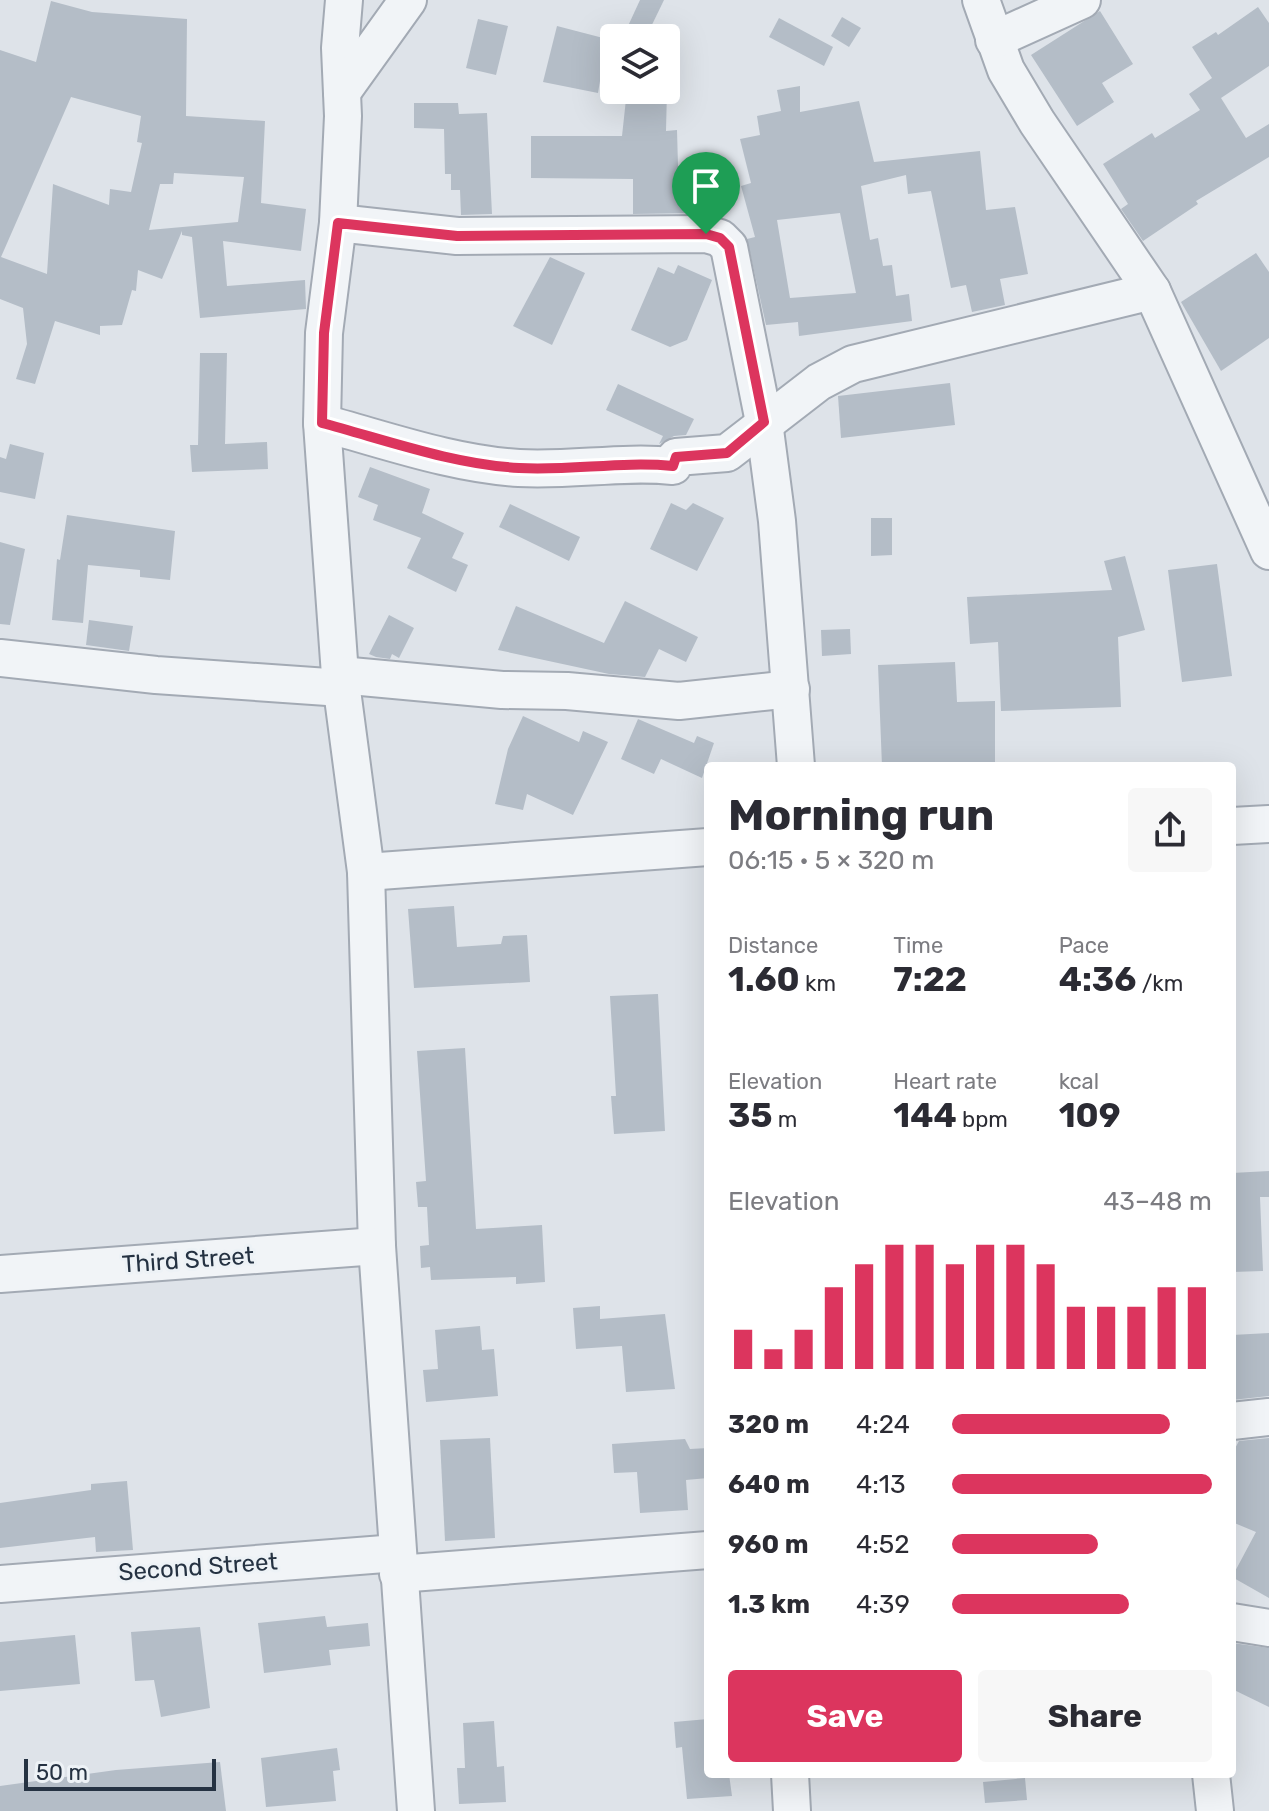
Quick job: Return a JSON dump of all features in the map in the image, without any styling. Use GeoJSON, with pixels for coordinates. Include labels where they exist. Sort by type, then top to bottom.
{"type":"FeatureCollection","features":[{"type":"Feature","properties":{"kind":"street"},"geometry":{"type":"LineString","coordinates":[[344,0],[340,48],[342,92],[338,223],[324,333],[322,423],[341,681],[366,872],[377,1246],[416,1811]]}},
{"type":"Feature","properties":{"kind":"street"},"geometry":{"type":"LineString","coordinates":[[342,92],[408,0]]}},
{"type":"Feature","properties":{"kind":"street"},"geometry":{"type":"LineString","coordinates":[[980,0],[1006,70],[1037,122],[1152,291],[1267,542]]}},
{"type":"Feature","properties":{"kind":"street"},"geometry":{"type":"LineString","coordinates":[[994,40],[1082,0]]}},
{"type":"Feature","properties":{"kind":"street"},"geometry":{"type":"LineString","coordinates":[[338,223],[457,236],[706,234],[720,238],[729,247],[764,422],[777,521],[796,762]]}},
{"type":"Feature","properties":{"kind":"street"},"geometry":{"type":"LineString","coordinates":[[322,423],[470,462],[518,468],[569,468],[629,462],[673,466],[676,457],[727,453],[819,382],[853,364],[1152,291]]}},
{"type":"Feature","properties":{"kind":"street"},"geometry":{"type":"LineString","coordinates":[[0,658],[156,675],[567,691],[679,701],[791,689]]}},
{"type":"Feature","properties":{"kind":"street"},"geometry":{"type":"LineString","coordinates":[[1236,826],[1269,824]]}},
{"type":"Feature","properties":{"kind":"street"},"geometry":{"type":"LineString","coordinates":[[366,872],[704,847]]}},
{"type":"Feature","properties":{"kind":"street","name":"Third Street"},"geometry":{"type":"LineString","coordinates":[[0,1274],[377,1246]]}},
{"type":"Feature","properties":{"kind":"street"},"geometry":{"type":"LineString","coordinates":[[1236,1421],[1269,1417]]}},
{"type":"Feature","properties":{"kind":"street","name":"Second Street"},"geometry":{"type":"LineString","coordinates":[[0,1584],[704,1550]]}},
{"type":"Feature","properties":{"kind":"street"},"geometry":{"type":"LineString","coordinates":[[1236,1623],[1269,1628]]}},
{"type":"Feature","properties":{"kind":"street"},"geometry":{"type":"LineString","coordinates":[[790,1778],[792,1811]]}},
{"type":"Feature","properties":{"kind":"street"},"geometry":{"type":"LineString","coordinates":[[1211,1778],[1215,1811]]}},
{"type":"Feature","properties":{"kind":"building"},"geometry":{"type":"Polygon","coordinates":[[[640,0],[664,0],[652,24],[629,24],[640,0]]]}},
{"type":"Feature","properties":{"kind":"building"},"geometry":{"type":"Polygon","coordinates":[[[51,1],[92,12],[187,19],[186,116],[265,121],[261,203],[306,209],[301,251],[223,241],[227,286],[305,280],[306,309],[200,318],[192,237],[182,235],[182,231],[162,279],[138,270],[136,291],[132,290],[122,325],[100,326],[100,335],[55,321],[35,384],[16,379],[27,344],[23,308],[0,299],[0,50],[36,62],[51,1]],[[71,97],[1,257],[47,274],[53,184],[109,205],[110,189],[131,192],[142,143],[137,142],[141,116],[71,97]],[[174,173],[173,184],[160,184],[149,230],[238,222],[244,177],[174,173]]]}},
{"type":"Feature","properties":{"kind":"building"},"geometry":{"type":"Polygon","coordinates":[[[1258,7],[1269,23],[1269,66],[1221,98],[1246,138],[1269,124],[1269,157],[1196,201],[1198,204],[1143,241],[1121,209],[1128,204],[1103,164],[1152,133],[1155,138],[1200,110],[1189,94],[1212,78],[1192,47],[1216,32],[1218,35],[1258,7]]]}},
{"type":"Feature","properties":{"kind":"building"},"geometry":{"type":"Polygon","coordinates":[[[1100,11],[1133,64],[1102,83],[1114,102],[1077,126],[1031,55],[1100,11]]]}},
{"type":"Feature","properties":{"kind":"building"},"geometry":{"type":"Polygon","coordinates":[[[842,17],[861,28],[849,47],[831,36],[842,17]]]}},
{"type":"Feature","properties":{"kind":"building"},"geometry":{"type":"Polygon","coordinates":[[[779,18],[833,47],[824,66],[769,37],[779,18]]]}},
{"type":"Feature","properties":{"kind":"building"},"geometry":{"type":"Polygon","coordinates":[[[478,19],[508,26],[496,75],[466,68],[478,19]]]}},
{"type":"Feature","properties":{"kind":"building"},"geometry":{"type":"Polygon","coordinates":[[[557,26],[600,37],[598,93],[543,82],[557,26]]]}},
{"type":"Feature","properties":{"kind":"building"},"geometry":{"type":"Polygon","coordinates":[[[800,86],[800,112],[859,101],[874,162],[980,151],[986,210],[1015,207],[1028,274],[1000,279],[1005,305],[972,312],[966,285],[951,288],[931,191],[908,194],[906,175],[861,186],[870,240],[878,238],[883,266],[892,265],[896,296],[909,294],[912,321],[799,336],[798,322],[766,325],[747,239],[755,237],[741,186],[751,183],[740,139],[760,135],[757,116],[781,111],[777,90],[800,86]],[[840,213],[777,220],[790,298],[856,293],[840,213]]]}},
{"type":"Feature","properties":{"kind":"building"},"geometry":{"type":"Polygon","coordinates":[[[414,103],[458,103],[459,114],[487,113],[492,214],[461,215],[460,190],[451,190],[451,174],[445,174],[444,129],[414,128],[414,103]]]}},
{"type":"Feature","properties":{"kind":"building"},"geometry":{"type":"Polygon","coordinates":[[[625,104],[667,104],[666,131],[677,130],[678,166],[697,165],[698,213],[633,214],[633,179],[531,178],[531,136],[622,136],[625,104]]]}},
{"type":"Feature","properties":{"kind":"building"},"geometry":{"type":"Polygon","coordinates":[[[1256,253],[1269,272],[1269,338],[1221,371],[1181,302],[1256,253]]]}},
{"type":"Feature","properties":{"kind":"building"},"geometry":{"type":"Polygon","coordinates":[[[550,257],[585,273],[552,345],[513,326],[550,257]]]}},
{"type":"Feature","properties":{"kind":"building"},"geometry":{"type":"Polygon","coordinates":[[[678,265],[712,280],[687,340],[670,347],[631,330],[658,267],[674,274],[678,265]]]}},
{"type":"Feature","properties":{"kind":"building"},"geometry":{"type":"Polygon","coordinates":[[[200,353],[227,353],[225,444],[267,442],[268,469],[192,472],[190,445],[198,445],[200,353]]]}},
{"type":"Feature","properties":{"kind":"building"},"geometry":{"type":"Polygon","coordinates":[[[950,383],[955,425],[841,438],[838,396],[950,383]]]}},
{"type":"Feature","properties":{"kind":"building"},"geometry":{"type":"Polygon","coordinates":[[[618,384],[694,419],[686,435],[674,436],[659,444],[663,436],[606,410],[618,384]]]}},
{"type":"Feature","properties":{"kind":"building"},"geometry":{"type":"Polygon","coordinates":[[[10,444],[44,453],[35,499],[0,492],[0,457],[6,459],[10,444]]]}},
{"type":"Feature","properties":{"kind":"building"},"geometry":{"type":"Polygon","coordinates":[[[370,467],[430,489],[422,513],[464,533],[452,558],[468,565],[456,592],[407,568],[421,538],[373,520],[378,505],[358,497],[370,467]]]}},
{"type":"Feature","properties":{"kind":"building"},"geometry":{"type":"Polygon","coordinates":[[[671,503],[686,510],[693,503],[724,518],[697,571],[650,549],[671,503]]]}},
{"type":"Feature","properties":{"kind":"building"},"geometry":{"type":"Polygon","coordinates":[[[510,504],[580,537],[569,561],[499,527],[510,504]]]}},
{"type":"Feature","properties":{"kind":"building"},"geometry":{"type":"Polygon","coordinates":[[[67,515],[175,531],[170,580],[140,577],[140,570],[88,565],[83,623],[52,620],[57,559],[60,560],[67,515]]]}},
{"type":"Feature","properties":{"kind":"building"},"geometry":{"type":"Polygon","coordinates":[[[871,518],[892,518],[892,555],[871,556],[871,518]]]}},
{"type":"Feature","properties":{"kind":"building"},"geometry":{"type":"Polygon","coordinates":[[[0,542],[25,549],[10,625],[0,624],[0,542]]]}},
{"type":"Feature","properties":{"kind":"building"},"geometry":{"type":"Polygon","coordinates":[[[1125,556],[1145,630],[1118,637],[1121,707],[1001,711],[998,642],[970,644],[967,597],[1112,590],[1104,561],[1125,556]]]}},
{"type":"Feature","properties":{"kind":"building"},"geometry":{"type":"Polygon","coordinates":[[[1217,564],[1232,676],[1182,682],[1168,570],[1217,564]]]}},
{"type":"Feature","properties":{"kind":"building"},"geometry":{"type":"Polygon","coordinates":[[[625,601],[698,637],[686,662],[659,649],[645,677],[609,674],[498,650],[516,606],[604,643],[625,601]]]}},
{"type":"Feature","properties":{"kind":"building"},"geometry":{"type":"Polygon","coordinates":[[[389,615],[414,628],[399,658],[392,654],[390,659],[369,654],[389,615]]]}},
{"type":"Feature","properties":{"kind":"building"},"geometry":{"type":"Polygon","coordinates":[[[89,620],[133,626],[129,651],[86,645],[89,620]]]}},
{"type":"Feature","properties":{"kind":"building"},"geometry":{"type":"Polygon","coordinates":[[[850,629],[851,654],[822,656],[821,630],[850,629]]]}},
{"type":"Feature","properties":{"kind":"building"},"geometry":{"type":"Polygon","coordinates":[[[955,662],[957,702],[995,701],[995,762],[882,762],[878,665],[955,662]]]}},
{"type":"Feature","properties":{"kind":"building"},"geometry":{"type":"Polygon","coordinates":[[[523,716],[579,742],[583,731],[608,742],[573,815],[527,794],[523,810],[495,804],[508,749],[523,716]]]}},
{"type":"Feature","properties":{"kind":"building"},"geometry":{"type":"Polygon","coordinates":[[[638,719],[694,743],[697,736],[714,743],[707,762],[704,762],[702,778],[661,759],[654,774],[621,759],[638,719]]]}},
{"type":"Feature","properties":{"kind":"building"},"geometry":{"type":"Polygon","coordinates":[[[454,906],[457,947],[501,944],[503,936],[527,935],[530,982],[414,988],[408,909],[454,906]]]}},
{"type":"Feature","properties":{"kind":"building"},"geometry":{"type":"Polygon","coordinates":[[[658,994],[665,1131],[614,1134],[611,1096],[616,1096],[610,996],[658,994]]]}},
{"type":"Feature","properties":{"kind":"building"},"geometry":{"type":"Polygon","coordinates":[[[465,1048],[476,1229],[542,1225],[545,1282],[516,1284],[516,1277],[431,1280],[430,1267],[421,1268],[420,1246],[429,1245],[427,1207],[418,1207],[416,1182],[426,1181],[417,1051],[465,1048]]]}},
{"type":"Feature","properties":{"kind":"building"},"geometry":{"type":"Polygon","coordinates":[[[1269,1171],[1269,1197],[1260,1197],[1263,1271],[1236,1272],[1236,1173],[1269,1171]]]}},
{"type":"Feature","properties":{"kind":"building"},"geometry":{"type":"Polygon","coordinates":[[[600,1306],[600,1319],[665,1314],[675,1389],[626,1392],[622,1346],[576,1349],[573,1308],[600,1306]]]}},
{"type":"Feature","properties":{"kind":"building"},"geometry":{"type":"Polygon","coordinates":[[[480,1326],[482,1350],[494,1349],[498,1396],[426,1402],[423,1370],[438,1369],[435,1330],[480,1326]]]}},
{"type":"Feature","properties":{"kind":"building"},"geometry":{"type":"Polygon","coordinates":[[[1269,1333],[1269,1396],[1236,1400],[1236,1335],[1269,1333]]]}},
{"type":"Feature","properties":{"kind":"building"},"geometry":{"type":"Polygon","coordinates":[[[490,1438],[495,1538],[445,1541],[440,1440],[490,1438]]]}},
{"type":"Feature","properties":{"kind":"building"},"geometry":{"type":"Polygon","coordinates":[[[1269,1438],[1269,1598],[1236,1579],[1236,1570],[1256,1532],[1236,1524],[1236,1447],[1239,1441],[1269,1438]]]}},
{"type":"Feature","properties":{"kind":"building"},"geometry":{"type":"Polygon","coordinates":[[[685,1439],[690,1449],[704,1448],[704,1478],[686,1480],[688,1510],[640,1513],[637,1472],[614,1473],[612,1444],[685,1439]]]}},
{"type":"Feature","properties":{"kind":"building"},"geometry":{"type":"Polygon","coordinates":[[[127,1481],[133,1550],[96,1552],[95,1537],[0,1548],[0,1503],[91,1490],[91,1484],[127,1481]]]}},
{"type":"Feature","properties":{"kind":"building"},"geometry":{"type":"Polygon","coordinates":[[[325,1616],[327,1627],[368,1623],[370,1646],[329,1650],[331,1665],[264,1673],[258,1623],[325,1616]]]}},
{"type":"Feature","properties":{"kind":"building"},"geometry":{"type":"Polygon","coordinates":[[[200,1627],[210,1708],[161,1717],[154,1680],[135,1681],[131,1632],[200,1627]]]}},
{"type":"Feature","properties":{"kind":"building"},"geometry":{"type":"Polygon","coordinates":[[[75,1635],[80,1684],[0,1691],[0,1642],[75,1635]]]}},
{"type":"Feature","properties":{"kind":"building"},"geometry":{"type":"Polygon","coordinates":[[[1236,1644],[1269,1648],[1269,1707],[1236,1691],[1236,1644]]]}},
{"type":"Feature","properties":{"kind":"building"},"geometry":{"type":"Polygon","coordinates":[[[704,1719],[704,1778],[730,1778],[732,1796],[687,1799],[682,1747],[676,1748],[674,1722],[704,1719]]]}},
{"type":"Feature","properties":{"kind":"building"},"geometry":{"type":"Polygon","coordinates":[[[494,1721],[497,1767],[504,1766],[506,1802],[459,1804],[457,1768],[465,1768],[463,1723],[494,1721]]]}},
{"type":"Feature","properties":{"kind":"building"},"geometry":{"type":"Polygon","coordinates":[[[337,1748],[340,1770],[333,1771],[336,1801],[266,1807],[261,1758],[337,1748]]]}},
{"type":"Feature","properties":{"kind":"building"},"geometry":{"type":"Polygon","coordinates":[[[220,1762],[226,1811],[0,1811],[0,1786],[116,1770],[220,1762]]]}},
{"type":"Feature","properties":{"kind":"building"},"geometry":{"type":"Polygon","coordinates":[[[1025,1778],[1027,1800],[985,1803],[983,1782],[1025,1778]]]}},
{"type":"Feature","properties":{"kind":"route"},"geometry":{"type":"LineString","coordinates":[[338,223],[457,236],[706,234],[720,238],[729,247],[764,422],[727,453],[676,457],[673,466],[629,462],[569,468],[518,468],[470,462],[322,423],[324,333],[338,223]]}}]}
